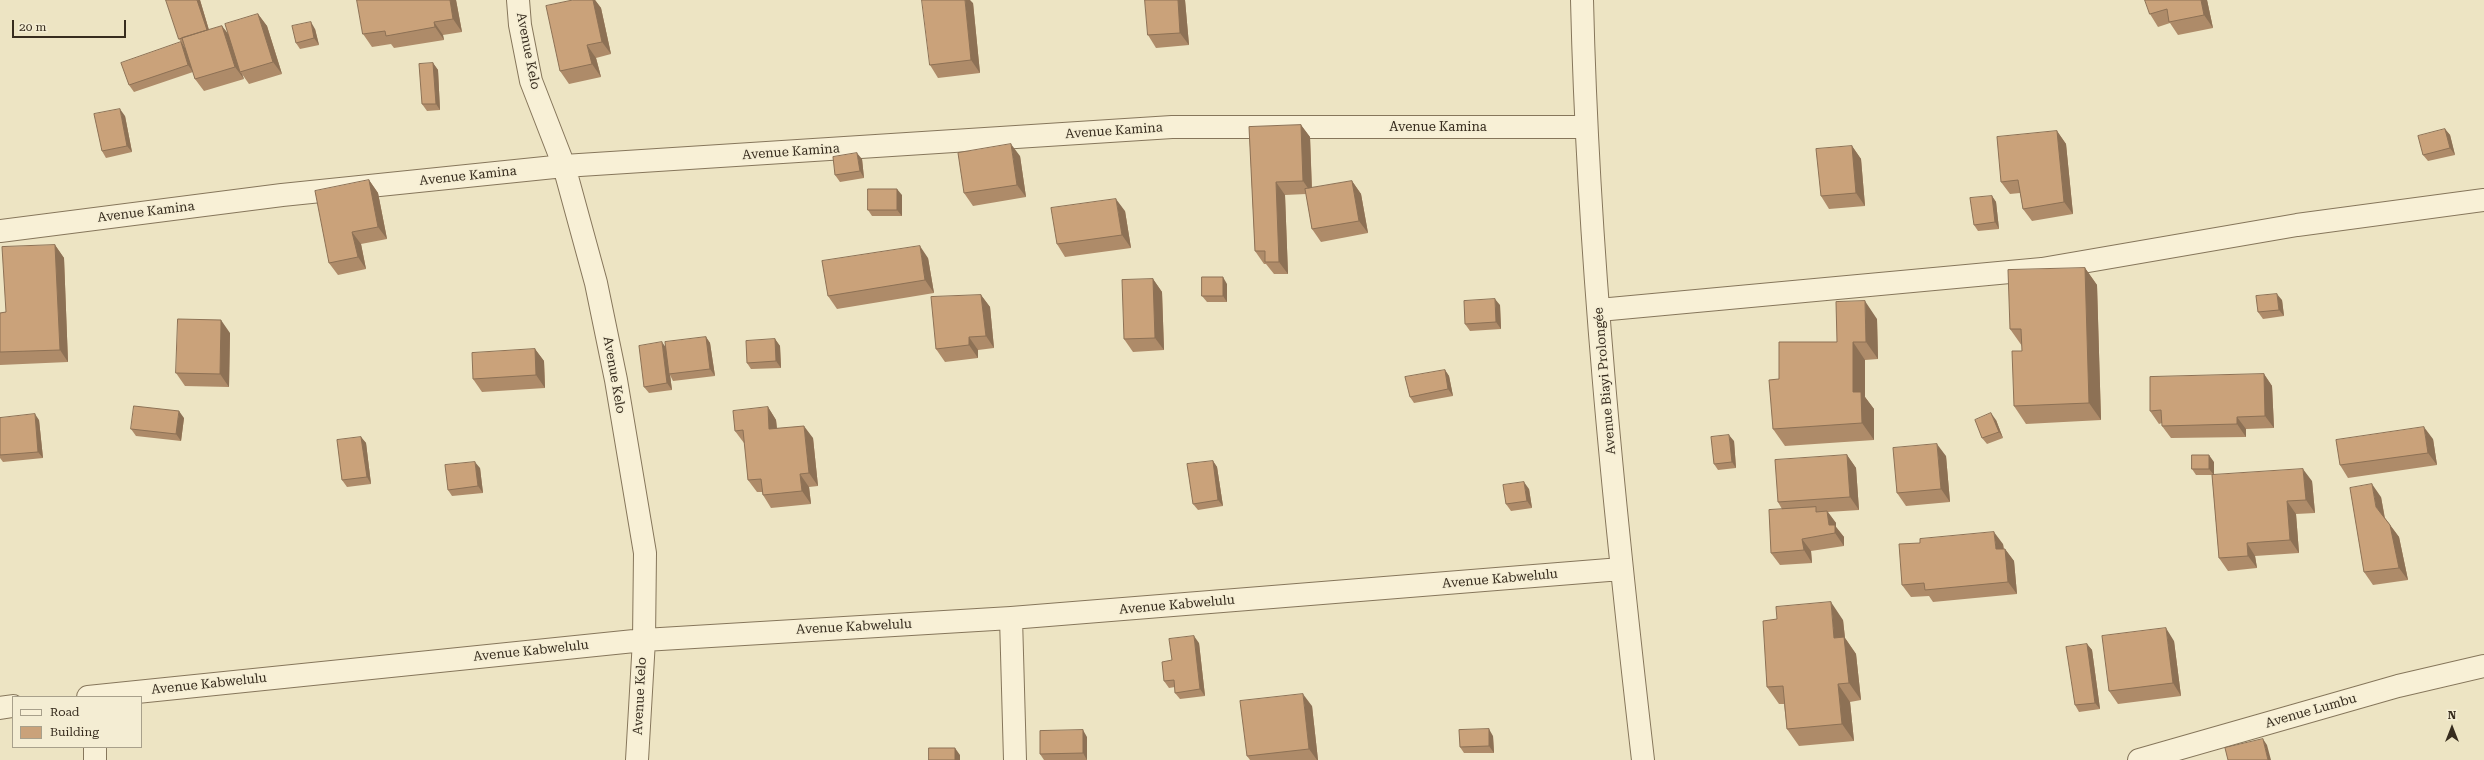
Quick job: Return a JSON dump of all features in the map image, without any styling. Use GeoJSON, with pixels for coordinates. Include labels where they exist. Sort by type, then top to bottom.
{"type":"FeatureCollection","features":[{"type":"Feature","properties":{"kind":"street","name":"Avenue Kelo"},"geometry":{"type":"LineString","coordinates":[[518,0],[520,25],[531,81],[564,166],[596,283],[616,380],[645,553],[644,640],[637,760]]}},
{"type":"Feature","properties":{"kind":"street","name":"Avenue Biayi Prolongée"},"geometry":{"type":"LineString","coordinates":[[1582,0],[1585,127],[1599,310],[1621,569],[1643,760]]}},
{"type":"Feature","properties":{"kind":"street","name":"Avenue Kamina"},"geometry":{"type":"LineString","coordinates":[[0,231],[282,195],[564,166],[1172,127],[1585,127]]}},
{"type":"Feature","properties":{"kind":"street"},"geometry":{"type":"LineString","coordinates":[[1599,310],[2042,269],[2297,225],[2484,200]]}},
{"type":"Feature","properties":{"kind":"street","name":"Avenue Kabwelulu"},"geometry":{"type":"LineString","coordinates":[[104,696],[644,640],[1011,618],[1621,569]]}},
{"type":"Feature","properties":{"kind":"street"},"geometry":{"type":"LineString","coordinates":[[1011,618],[1015,760]]}},
{"type":"Feature","properties":{"kind":"street","name":"Avenue Lumbu"},"geometry":{"type":"LineString","coordinates":[[2139,760],[2398,686],[2484,666]]}},
{"type":"Feature","properties":{"kind":"street"},"geometry":{"type":"LineString","coordinates":[[0,708],[12,706]]}},
{"type":"Feature","properties":{"kind":"street"},"geometry":{"type":"LineString","coordinates":[[95,748],[95,760]]}},
{"type":"Feature","properties":{"kind":"building"},"geometry":{"type":"Polygon","coordinates":[[[166,0],[197,0],[207,30],[179,39],[166,0]]]}},
{"type":"Feature","properties":{"kind":"building"},"geometry":{"type":"Polygon","coordinates":[[[357,0],[450,0],[453,19],[434,22],[435,27],[386,36],[385,31],[363,34],[357,0]]]}},
{"type":"Feature","properties":{"kind":"building"},"geometry":{"type":"Polygon","coordinates":[[[573,0],[593,0],[602,42],[587,45],[592,64],[560,71],[546,6],[573,0]]]}},
{"type":"Feature","properties":{"kind":"building"},"geometry":{"type":"Polygon","coordinates":[[[922,0],[965,0],[971,60],[930,65],[922,0]]]}},
{"type":"Feature","properties":{"kind":"building"},"geometry":{"type":"Polygon","coordinates":[[[1145,0],[1178,0],[1180,33],[1148,35],[1145,0]]]}},
{"type":"Feature","properties":{"kind":"building"},"geometry":{"type":"Polygon","coordinates":[[[2145,0],[2201,0],[2204,15],[2169,22],[2167,9],[2150,14],[2145,0]]]}},
{"type":"Feature","properties":{"kind":"building"},"geometry":{"type":"Polygon","coordinates":[[[258,14],[273,62],[240,72],[225,24],[258,14]]]}},
{"type":"Feature","properties":{"kind":"building"},"geometry":{"type":"Polygon","coordinates":[[[311,22],[314,38],[296,43],[292,26],[311,22]]]}},
{"type":"Feature","properties":{"kind":"building"},"geometry":{"type":"Polygon","coordinates":[[[222,26],[235,67],[195,79],[182,38],[222,26]]]}},
{"type":"Feature","properties":{"kind":"building"},"geometry":{"type":"Polygon","coordinates":[[[181,42],[188,65],[129,85],[121,63],[181,42]]]}},
{"type":"Feature","properties":{"kind":"building"},"geometry":{"type":"Polygon","coordinates":[[[433,63],[436,104],[422,104],[419,64],[433,63]]]}},
{"type":"Feature","properties":{"kind":"building"},"geometry":{"type":"Polygon","coordinates":[[[120,109],[127,146],[102,151],[94,114],[120,109]]]}},
{"type":"Feature","properties":{"kind":"building"},"geometry":{"type":"Polygon","coordinates":[[[1301,125],[1303,181],[1276,182],[1279,262],[1265,262],[1265,251],[1255,251],[1249,127],[1301,125]]]}},
{"type":"Feature","properties":{"kind":"building"},"geometry":{"type":"Polygon","coordinates":[[[2445,129],[2450,148],[2423,155],[2418,136],[2445,129]]]}},
{"type":"Feature","properties":{"kind":"building"},"geometry":{"type":"Polygon","coordinates":[[[2057,131],[2064,202],[2023,209],[2018,180],[2001,182],[1997,137],[2057,131]]]}},
{"type":"Feature","properties":{"kind":"building"},"geometry":{"type":"Polygon","coordinates":[[[1011,144],[1017,185],[964,193],[958,153],[1011,144]]]}},
{"type":"Feature","properties":{"kind":"building"},"geometry":{"type":"Polygon","coordinates":[[[1852,146],[1856,193],[1821,196],[1816,149],[1852,146]]]}},
{"type":"Feature","properties":{"kind":"building"},"geometry":{"type":"Polygon","coordinates":[[[857,153],[860,171],[835,175],[833,157],[857,153]]]}},
{"type":"Feature","properties":{"kind":"building"},"geometry":{"type":"Polygon","coordinates":[[[369,180],[378,227],[352,232],[358,257],[329,263],[315,191],[369,180]]]}},
{"type":"Feature","properties":{"kind":"building"},"geometry":{"type":"Polygon","coordinates":[[[1352,181],[1359,221],[1312,229],[1305,189],[1352,181]]]}},
{"type":"Feature","properties":{"kind":"building"},"geometry":{"type":"Polygon","coordinates":[[[868,189],[897,189],[897,210],[868,210],[868,189]]]}},
{"type":"Feature","properties":{"kind":"building"},"geometry":{"type":"Polygon","coordinates":[[[1992,196],[1995,222],[1974,225],[1970,198],[1992,196]]]}},
{"type":"Feature","properties":{"kind":"building"},"geometry":{"type":"Polygon","coordinates":[[[1116,199],[1122,235],[1057,244],[1051,208],[1116,199]]]}},
{"type":"Feature","properties":{"kind":"building"},"geometry":{"type":"Polygon","coordinates":[[[55,245],[60,350],[0,352],[0,313],[6,312],[2,247],[55,245]]]}},
{"type":"Feature","properties":{"kind":"building"},"geometry":{"type":"Polygon","coordinates":[[[920,246],[925,280],[828,296],[822,261],[920,246]]]}},
{"type":"Feature","properties":{"kind":"building"},"geometry":{"type":"Polygon","coordinates":[[[2085,268],[2089,403],[2014,406],[2012,351],[2022,351],[2021,329],[2010,329],[2008,270],[2085,268]]]}},
{"type":"Feature","properties":{"kind":"building"},"geometry":{"type":"Polygon","coordinates":[[[1202,277],[1223,277],[1223,296],[1202,296],[1202,277]]]}},
{"type":"Feature","properties":{"kind":"building"},"geometry":{"type":"Polygon","coordinates":[[[1153,279],[1155,338],[1124,339],[1122,280],[1153,279]]]}},
{"type":"Feature","properties":{"kind":"building"},"geometry":{"type":"Polygon","coordinates":[[[2277,294],[2279,310],[2258,312],[2256,296],[2277,294]]]}},
{"type":"Feature","properties":{"kind":"building"},"geometry":{"type":"Polygon","coordinates":[[[981,295],[986,336],[969,337],[969,345],[936,349],[931,297],[981,295]]]}},
{"type":"Feature","properties":{"kind":"building"},"geometry":{"type":"Polygon","coordinates":[[[1495,299],[1496,322],[1465,324],[1464,301],[1495,299]]]}},
{"type":"Feature","properties":{"kind":"building"},"geometry":{"type":"Polygon","coordinates":[[[1865,301],[1866,342],[1853,342],[1853,392],[1861,392],[1862,423],[1773,429],[1769,380],[1779,379],[1779,342],[1837,342],[1836,302],[1865,301]]]}},
{"type":"Feature","properties":{"kind":"building"},"geometry":{"type":"Polygon","coordinates":[[[178,319],[221,320],[220,374],[176,373],[178,319]]]}},
{"type":"Feature","properties":{"kind":"building"},"geometry":{"type":"Polygon","coordinates":[[[706,337],[710,369],[669,374],[665,342],[706,337]]]}},
{"type":"Feature","properties":{"kind":"building"},"geometry":{"type":"Polygon","coordinates":[[[775,339],[776,361],[747,363],[746,341],[775,339]]]}},
{"type":"Feature","properties":{"kind":"building"},"geometry":{"type":"Polygon","coordinates":[[[662,342],[667,383],[644,387],[639,346],[662,342]]]}},
{"type":"Feature","properties":{"kind":"building"},"geometry":{"type":"Polygon","coordinates":[[[535,349],[536,375],[473,379],[472,353],[535,349]]]}},
{"type":"Feature","properties":{"kind":"building"},"geometry":{"type":"Polygon","coordinates":[[[1445,370],[1448,389],[1410,397],[1405,377],[1445,370]]]}},
{"type":"Feature","properties":{"kind":"building"},"geometry":{"type":"Polygon","coordinates":[[[2264,374],[2265,416],[2237,417],[2237,424],[2162,426],[2161,410],[2150,411],[2150,377],[2264,374]]]}},
{"type":"Feature","properties":{"kind":"building"},"geometry":{"type":"Polygon","coordinates":[[[134,406],[179,411],[176,434],[131,429],[134,406]]]}},
{"type":"Feature","properties":{"kind":"building"},"geometry":{"type":"Polygon","coordinates":[[[768,407],[769,429],[804,426],[809,473],[800,474],[802,491],[763,495],[761,479],[748,480],[743,430],[735,431],[733,411],[768,407]]]}},
{"type":"Feature","properties":{"kind":"building"},"geometry":{"type":"Polygon","coordinates":[[[1991,413],[1999,432],[1982,438],[1975,420],[1991,413]]]}},
{"type":"Feature","properties":{"kind":"building"},"geometry":{"type":"Polygon","coordinates":[[[35,414],[38,452],[0,455],[0,418],[35,414]]]}},
{"type":"Feature","properties":{"kind":"building"},"geometry":{"type":"Polygon","coordinates":[[[2424,427],[2428,453],[2340,465],[2336,440],[2424,427]]]}},
{"type":"Feature","properties":{"kind":"building"},"geometry":{"type":"Polygon","coordinates":[[[1729,435],[1732,462],[1714,464],[1711,437],[1729,435]]]}},
{"type":"Feature","properties":{"kind":"building"},"geometry":{"type":"Polygon","coordinates":[[[361,437],[367,477],[342,480],[337,440],[361,437]]]}},
{"type":"Feature","properties":{"kind":"building"},"geometry":{"type":"Polygon","coordinates":[[[1937,444],[1941,489],[1897,493],[1893,448],[1937,444]]]}},
{"type":"Feature","properties":{"kind":"building"},"geometry":{"type":"Polygon","coordinates":[[[1847,455],[1850,497],[1778,502],[1775,460],[1847,455]]]}},
{"type":"Feature","properties":{"kind":"building"},"geometry":{"type":"Polygon","coordinates":[[[2192,455],[2209,455],[2209,469],[2192,469],[2192,455]]]}},
{"type":"Feature","properties":{"kind":"building"},"geometry":{"type":"Polygon","coordinates":[[[1213,461],[1218,500],[1193,504],[1187,464],[1213,461]]]}},
{"type":"Feature","properties":{"kind":"building"},"geometry":{"type":"Polygon","coordinates":[[[475,462],[478,486],[448,490],[445,465],[475,462]]]}},
{"type":"Feature","properties":{"kind":"building"},"geometry":{"type":"Polygon","coordinates":[[[2303,469],[2306,500],[2287,501],[2290,540],[2247,543],[2248,556],[2219,558],[2212,475],[2303,469]]]}},
{"type":"Feature","properties":{"kind":"building"},"geometry":{"type":"Polygon","coordinates":[[[1524,482],[1527,501],[1506,504],[1503,485],[1524,482]]]}},
{"type":"Feature","properties":{"kind":"building"},"geometry":{"type":"Polygon","coordinates":[[[2372,484],[2376,507],[2390,525],[2399,568],[2364,572],[2350,488],[2372,484]]]}},
{"type":"Feature","properties":{"kind":"building"},"geometry":{"type":"Polygon","coordinates":[[[1816,507],[1816,512],[1827,511],[1829,525],[1835,525],[1835,533],[1802,539],[1804,550],[1771,553],[1769,510],[1816,507]]]}},
{"type":"Feature","properties":{"kind":"building"},"geometry":{"type":"Polygon","coordinates":[[[1994,532],[1996,549],[2005,549],[2008,582],[1925,590],[1924,583],[1902,585],[1899,544],[1920,543],[1920,539],[1994,532]]]}},
{"type":"Feature","properties":{"kind":"building"},"geometry":{"type":"Polygon","coordinates":[[[1831,602],[1834,638],[1844,637],[1849,683],[1838,684],[1842,724],[1787,729],[1783,686],[1767,687],[1763,621],[1777,619],[1776,607],[1831,602]]]}},
{"type":"Feature","properties":{"kind":"building"},"geometry":{"type":"Polygon","coordinates":[[[2166,628],[2173,683],[2109,691],[2102,636],[2166,628]]]}},
{"type":"Feature","properties":{"kind":"building"},"geometry":{"type":"Polygon","coordinates":[[[1194,636],[1200,689],[1175,693],[1174,680],[1164,681],[1162,662],[1172,660],[1169,639],[1194,636]]]}},
{"type":"Feature","properties":{"kind":"building"},"geometry":{"type":"Polygon","coordinates":[[[2087,644],[2095,703],[2075,705],[2066,647],[2087,644]]]}},
{"type":"Feature","properties":{"kind":"building"},"geometry":{"type":"Polygon","coordinates":[[[1303,694],[1309,749],[1247,756],[1240,701],[1303,694]]]}},
{"type":"Feature","properties":{"kind":"building"},"geometry":{"type":"Polygon","coordinates":[[[1489,729],[1489,746],[1460,747],[1459,730],[1489,729]]]}},
{"type":"Feature","properties":{"kind":"building"},"geometry":{"type":"Polygon","coordinates":[[[1083,730],[1083,753],[1040,754],[1040,731],[1083,730]]]}},
{"type":"Feature","properties":{"kind":"building"},"geometry":{"type":"Polygon","coordinates":[[[2263,739],[2268,760],[2228,760],[2225,748],[2263,739]]]}},
{"type":"Feature","properties":{"kind":"building"},"geometry":{"type":"Polygon","coordinates":[[[929,748],[955,748],[955,760],[929,760],[929,748]]]}}]}
